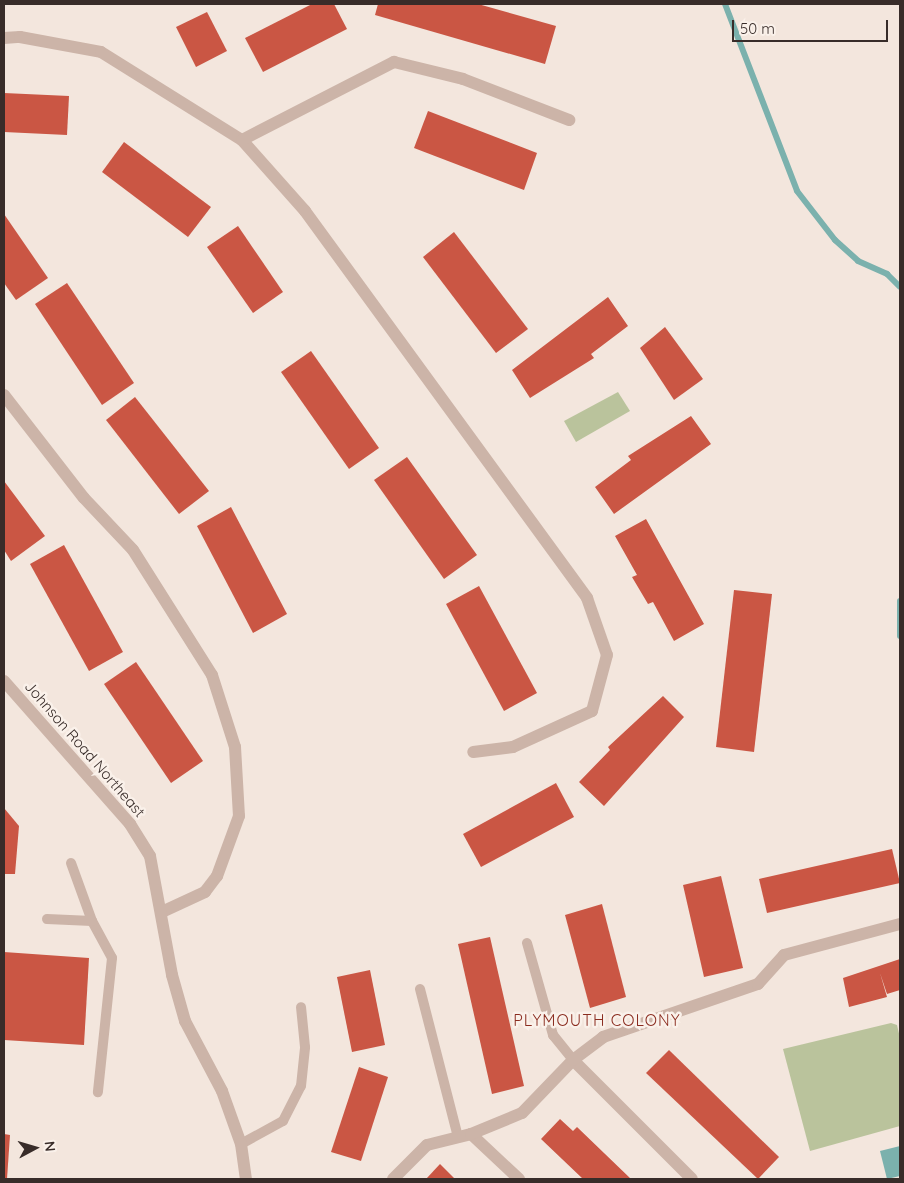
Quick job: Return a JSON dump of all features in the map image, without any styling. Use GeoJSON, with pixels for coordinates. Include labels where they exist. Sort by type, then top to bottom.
{"type":"FeatureCollection","features":[{"type":"Feature","properties":{"kind":"street"},"geometry":{"type":"LineString","coordinates":[[4,38],[20,36],[101,52],[242,140],[305,211],[587,598],[607,655],[592,711],[513,747],[473,752]]}},
{"type":"Feature","properties":{"kind":"street"},"geometry":{"type":"LineString","coordinates":[[242,140],[394,62],[463,79],[569,120]]}},
{"type":"Feature","properties":{"kind":"street"},"geometry":{"type":"LineString","coordinates":[[4,394],[84,498],[133,550],[212,675],[235,747],[239,816],[217,876],[205,892],[162,912]]}},
{"type":"Feature","properties":{"kind":"street","name":"Johnson Road Northeast"},"geometry":{"type":"LineString","coordinates":[[4,681],[130,824],[150,856],[162,912],[172,975],[185,1021],[222,1091],[241,1144],[246,1179]]}},
{"type":"Feature","properties":{"kind":"street"},"geometry":{"type":"LineString","coordinates":[[393,1179],[427,1145],[472,1134],[522,1114],[573,1060],[603,1037],[758,984],[784,955],[900,924]]}},
{"type":"Feature","properties":{"kind":"street"},"geometry":{"type":"LineString","coordinates":[[573,1060],[692,1179]]}},
{"type":"Feature","properties":{"kind":"street"},"geometry":{"type":"LineString","coordinates":[[472,1134],[519,1179]]}},
{"type":"Feature","properties":{"kind":"lane"},"geometry":{"type":"LineString","coordinates":[[70,863],[92,922],[112,958],[98,1092]]}},
{"type":"Feature","properties":{"kind":"lane"},"geometry":{"type":"LineString","coordinates":[[47,919],[92,922]]}},
{"type":"Feature","properties":{"kind":"lane"},"geometry":{"type":"LineString","coordinates":[[527,943],[553,1035],[573,1060]]}},
{"type":"Feature","properties":{"kind":"lane"},"geometry":{"type":"LineString","coordinates":[[420,989],[458,1138]]}},
{"type":"Feature","properties":{"kind":"lane"},"geometry":{"type":"LineString","coordinates":[[241,1144],[283,1121],[302,1086],[305,1047],[301,1007]]}},
{"type":"Feature","properties":{"kind":"green space"},"geometry":{"type":"Polygon","coordinates":[[[618,392],[630,411],[576,442],[564,421],[618,392]]]}},
{"type":"Feature","properties":{"kind":"green space"},"geometry":{"type":"Polygon","coordinates":[[[891,1023],[897,1025],[900,1038],[900,1126],[810,1151],[783,1049],[891,1023]]]}},
{"type":"Feature","properties":{"kind":"water"},"geometry":{"type":"Polygon","coordinates":[[[900,1146],[900,1176],[887,1179],[880,1151],[900,1146]]]}},
{"type":"Feature","properties":{"kind":"building"},"geometry":{"type":"Polygon","coordinates":[[[312,4],[334,4],[347,29],[263,72],[245,38],[312,4]]]}},
{"type":"Feature","properties":{"kind":"building"},"geometry":{"type":"Polygon","coordinates":[[[378,4],[478,4],[556,26],[545,64],[375,15],[378,4]]]}},
{"type":"Feature","properties":{"kind":"building"},"geometry":{"type":"Polygon","coordinates":[[[207,12],[227,51],[196,67],[176,27],[207,12]]]}},
{"type":"Feature","properties":{"kind":"building"},"geometry":{"type":"Polygon","coordinates":[[[4,93],[69,96],[67,135],[4,132],[4,93]]]}},
{"type":"Feature","properties":{"kind":"building"},"geometry":{"type":"Polygon","coordinates":[[[428,111],[537,153],[524,190],[414,148],[428,111]]]}},
{"type":"Feature","properties":{"kind":"building"},"geometry":{"type":"Polygon","coordinates":[[[124,142],[211,207],[188,237],[102,172],[124,142]]]}},
{"type":"Feature","properties":{"kind":"building"},"geometry":{"type":"Polygon","coordinates":[[[4,214],[48,278],[16,300],[4,283],[4,214]]]}},
{"type":"Feature","properties":{"kind":"building"},"geometry":{"type":"Polygon","coordinates":[[[238,226],[283,292],[253,313],[207,247],[238,226]]]}},
{"type":"Feature","properties":{"kind":"building"},"geometry":{"type":"Polygon","coordinates":[[[454,232],[528,329],[496,353],[423,257],[454,232]]]}},
{"type":"Feature","properties":{"kind":"building"},"geometry":{"type":"Polygon","coordinates":[[[67,283],[134,383],[102,405],[35,304],[67,283]]]}},
{"type":"Feature","properties":{"kind":"building"},"geometry":{"type":"Polygon","coordinates":[[[608,297],[628,326],[591,354],[594,358],[530,398],[512,370],[608,297]]]}},
{"type":"Feature","properties":{"kind":"building"},"geometry":{"type":"Polygon","coordinates":[[[665,327],[703,379],[674,400],[640,348],[665,327]]]}},
{"type":"Feature","properties":{"kind":"building"},"geometry":{"type":"Polygon","coordinates":[[[311,351],[379,448],[349,469],[281,372],[311,351]]]}},
{"type":"Feature","properties":{"kind":"building"},"geometry":{"type":"Polygon","coordinates":[[[135,397],[209,491],[179,514],[106,420],[135,397]]]}},
{"type":"Feature","properties":{"kind":"building"},"geometry":{"type":"Polygon","coordinates":[[[691,416],[711,444],[614,514],[595,487],[631,460],[628,456],[691,416]]]}},
{"type":"Feature","properties":{"kind":"building"},"geometry":{"type":"Polygon","coordinates":[[[407,457],[477,555],[444,579],[374,480],[407,457]]]}},
{"type":"Feature","properties":{"kind":"building"},"geometry":{"type":"Polygon","coordinates":[[[4,481],[45,536],[11,561],[4,550],[4,481]]]}},
{"type":"Feature","properties":{"kind":"building"},"geometry":{"type":"Polygon","coordinates":[[[231,507],[287,614],[253,633],[197,526],[231,507]]]}},
{"type":"Feature","properties":{"kind":"building"},"geometry":{"type":"Polygon","coordinates":[[[646,519],[704,624],[674,641],[653,602],[648,604],[632,577],[637,575],[615,536],[646,519]]]}},
{"type":"Feature","properties":{"kind":"building"},"geometry":{"type":"Polygon","coordinates":[[[64,545],[123,652],[89,671],[30,564],[64,545]]]}},
{"type":"Feature","properties":{"kind":"building"},"geometry":{"type":"Polygon","coordinates":[[[479,586],[537,693],[504,711],[446,604],[479,586]]]}},
{"type":"Feature","properties":{"kind":"building"},"geometry":{"type":"Polygon","coordinates":[[[734,590],[772,594],[754,752],[716,747],[734,590]]]}},
{"type":"Feature","properties":{"kind":"building"},"geometry":{"type":"Polygon","coordinates":[[[136,662],[203,761],[171,783],[104,684],[136,662]]]}},
{"type":"Feature","properties":{"kind":"building"},"geometry":{"type":"Polygon","coordinates":[[[663,696],[684,717],[604,806],[579,782],[610,750],[608,747],[663,696]]]}},
{"type":"Feature","properties":{"kind":"building"},"geometry":{"type":"Polygon","coordinates":[[[556,783],[574,817],[481,867],[463,834],[556,783]]]}},
{"type":"Feature","properties":{"kind":"building"},"geometry":{"type":"Polygon","coordinates":[[[4,808],[19,826],[15,874],[4,874],[4,808]]]}},
{"type":"Feature","properties":{"kind":"building"},"geometry":{"type":"Polygon","coordinates":[[[892,849],[900,883],[767,913],[759,879],[892,849]]]}},
{"type":"Feature","properties":{"kind":"building"},"geometry":{"type":"Polygon","coordinates":[[[721,876],[743,968],[704,977],[683,885],[721,876]]]}},
{"type":"Feature","properties":{"kind":"building"},"geometry":{"type":"Polygon","coordinates":[[[602,904],[626,997],[590,1008],[565,915],[602,904]]]}},
{"type":"Feature","properties":{"kind":"building"},"geometry":{"type":"Polygon","coordinates":[[[490,937],[524,1086],[492,1094],[458,944],[490,937]]]}},
{"type":"Feature","properties":{"kind":"building"},"geometry":{"type":"Polygon","coordinates":[[[4,952],[89,958],[84,1045],[4,1040],[4,952]]]}},
{"type":"Feature","properties":{"kind":"building"},"geometry":{"type":"Polygon","coordinates":[[[900,959],[900,990],[887,994],[880,973],[887,997],[849,1007],[843,978],[900,959]]]}},
{"type":"Feature","properties":{"kind":"building"},"geometry":{"type":"Polygon","coordinates":[[[370,970],[385,1045],[352,1052],[337,977],[370,970]]]}},
{"type":"Feature","properties":{"kind":"building"},"geometry":{"type":"Polygon","coordinates":[[[669,1050],[779,1157],[758,1179],[646,1073],[669,1050]]]}},
{"type":"Feature","properties":{"kind":"building"},"geometry":{"type":"Polygon","coordinates":[[[359,1067],[388,1077],[361,1161],[331,1152],[359,1067]]]}},
{"type":"Feature","properties":{"kind":"building"},"geometry":{"type":"Polygon","coordinates":[[[560,1119],[573,1131],[577,1127],[631,1179],[583,1179],[541,1139],[560,1119]]]}},
{"type":"Feature","properties":{"kind":"building"},"geometry":{"type":"Polygon","coordinates":[[[4,1134],[10,1135],[7,1179],[4,1179],[4,1134]]]}},
{"type":"Feature","properties":{"kind":"building"},"geometry":{"type":"Polygon","coordinates":[[[440,1164],[455,1179],[426,1179],[440,1164]]]}},
{"type":"Feature","properties":{"kind":"waterway"},"geometry":{"type":"LineString","coordinates":[[725,4],[797,191],[835,240],[858,261],[887,274],[900,287]]}},
{"type":"Feature","properties":{"kind":"waterway"},"geometry":{"type":"LineString","coordinates":[[900,601],[900,636]]}},
{"type":"Feature","properties":{"kind":"district","name":"PLYMOUTH COLONY"},"geometry":{"type":"Point","coordinates":[597,1020]}}]}
